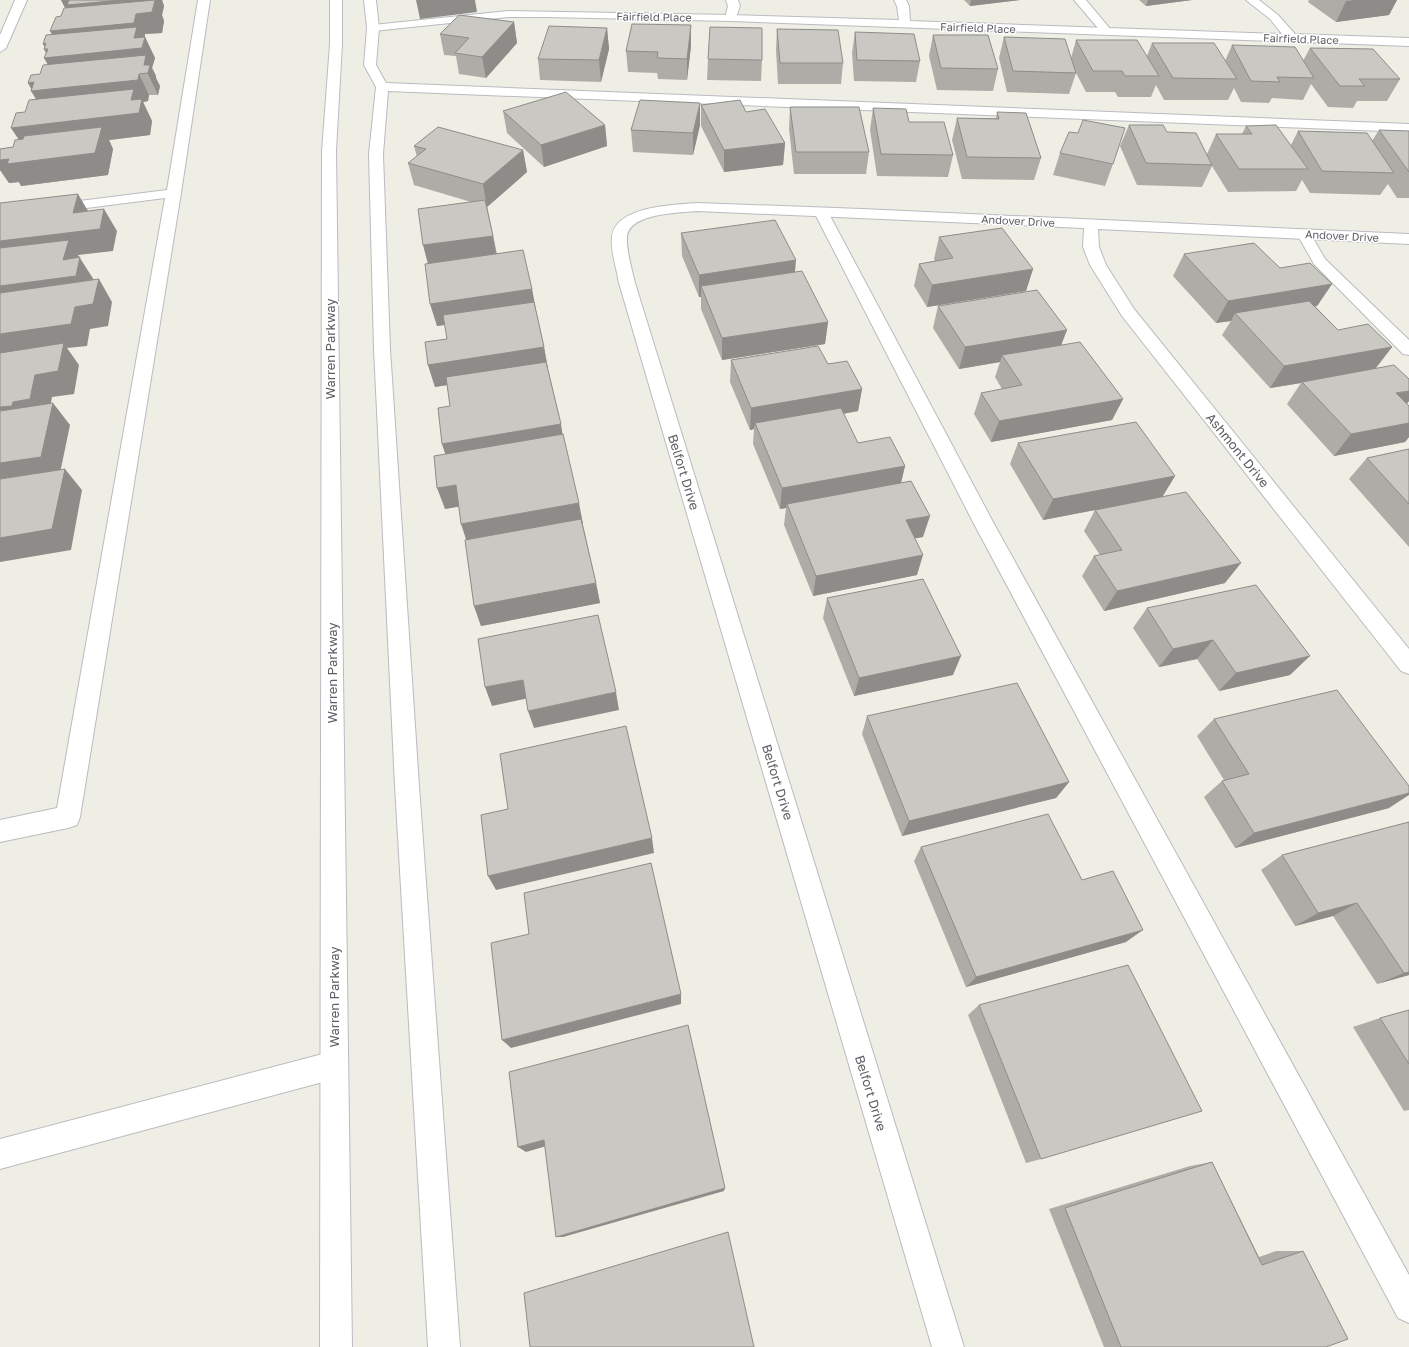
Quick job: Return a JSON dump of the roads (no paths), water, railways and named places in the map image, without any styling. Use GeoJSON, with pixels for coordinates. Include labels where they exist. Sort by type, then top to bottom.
{"type":"FeatureCollection","features":[{"type":"Feature","properties":{"kind":"street"},"geometry":{"type":"LineString","coordinates":[[0,48],[21,0]]}},
{"type":"Feature","properties":{"kind":"street"},"geometry":{"type":"LineString","coordinates":[[0,831],[68,817],[174,193],[204,0]]}},
{"type":"Feature","properties":{"kind":"street","name":"Warren Parkway"},"geometry":{"type":"LineString","coordinates":[[336,0],[336,44],[329,151],[336,1347]]}},
{"type":"Feature","properties":{"kind":"street"},"geometry":{"type":"LineString","coordinates":[[370,0],[373,28],[368,56],[372,75],[382,87],[376,154],[382,349],[407,786],[444,1347]]}},
{"type":"Feature","properties":{"kind":"street"},"geometry":{"type":"LineString","coordinates":[[731,18],[734,6],[732,0]]}},
{"type":"Feature","properties":{"kind":"street"},"geometry":{"type":"LineString","coordinates":[[900,0],[903,6],[905,25]]}},
{"type":"Feature","properties":{"kind":"street"},"geometry":{"type":"LineString","coordinates":[[1080,0],[1107,32]]}},
{"type":"Feature","properties":{"kind":"street"},"geometry":{"type":"LineString","coordinates":[[1252,0],[1274,17],[1293,39]]}},
{"type":"Feature","properties":{"kind":"street","name":"Fairfield Place"},"geometry":{"type":"LineString","coordinates":[[373,28],[549,9],[731,18],[1408,44]]}},
{"type":"Feature","properties":{"kind":"street"},"geometry":{"type":"LineString","coordinates":[[382,87],[1409,128]]}},
{"type":"Feature","properties":{"kind":"street"},"geometry":{"type":"LineString","coordinates":[[0,215],[174,193]]}},
{"type":"Feature","properties":{"kind":"street","name":"Andover Drive"},"geometry":{"type":"LineString","coordinates":[[629,220],[661,210],[697,207],[1409,239]]}},
{"type":"Feature","properties":{"kind":"street"},"geometry":{"type":"LineString","coordinates":[[821,212],[983,522],[1409,1307]]}},
{"type":"Feature","properties":{"kind":"street","name":"Belfort Drive"},"geometry":{"type":"LineString","coordinates":[[629,220],[622,226],[619,238],[627,284],[948,1347]]}},
{"type":"Feature","properties":{"kind":"street","name":"Ashmont Drive"},"geometry":{"type":"LineString","coordinates":[[1091,224],[1091,247],[1098,265],[1128,312],[1409,664]]}},
{"type":"Feature","properties":{"kind":"street"},"geometry":{"type":"LineString","coordinates":[[1304,234],[1319,261],[1409,350]]}},
{"type":"Feature","properties":{"kind":"street"},"geometry":{"type":"LineString","coordinates":[[0,1154],[334,1065]]}}]}
